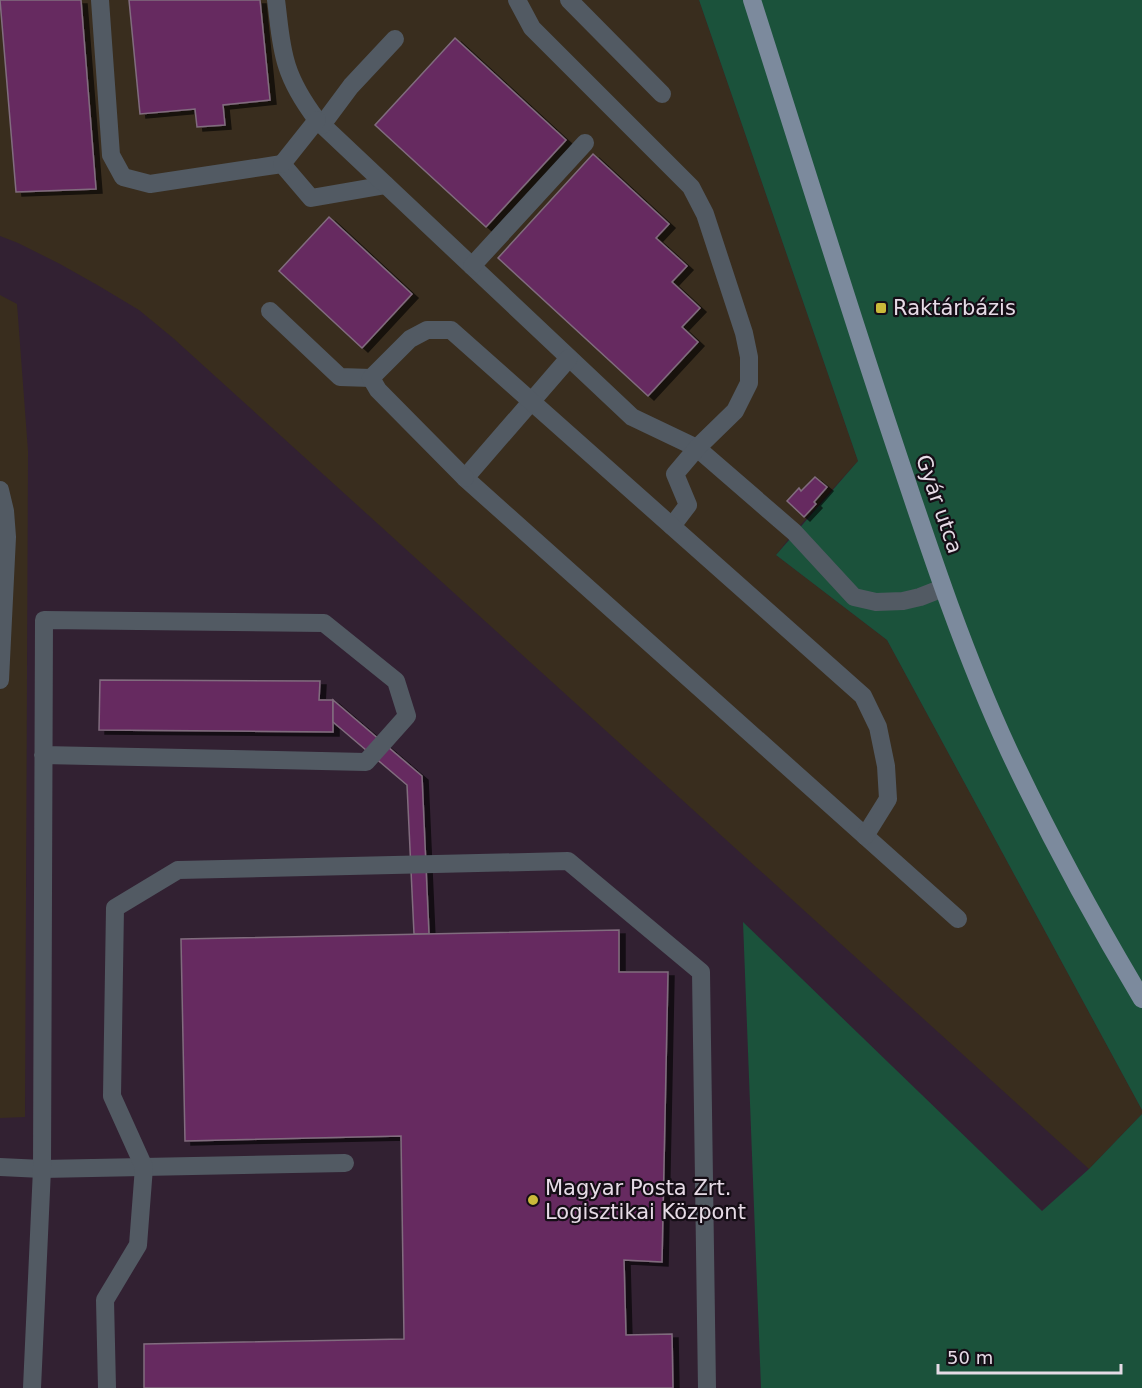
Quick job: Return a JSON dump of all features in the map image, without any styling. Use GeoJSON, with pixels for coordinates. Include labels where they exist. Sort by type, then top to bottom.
{"type":"FeatureCollection","features":[{"type":"Feature","properties":{"kind":"main road","name":"Gyár utca"},"geometry":{"type":"LineString","coordinates":[[752,0],[871,374],[943,588],[975,671],[1009,750],[1050,834],[1142,999]]}},
{"type":"Feature","properties":{"kind":"lane"},"geometry":{"type":"LineString","coordinates":[[100,0],[111,155],[123,177],[150,184],[282,164],[395,39]]}},
{"type":"Feature","properties":{"kind":"lane"},"geometry":{"type":"LineString","coordinates":[[276,0],[287,67],[303,101],[320,122],[632,417],[697,448],[794,532],[854,597],[876,602],[903,601],[943,588]]}},
{"type":"Feature","properties":{"kind":"lane"},"geometry":{"type":"LineString","coordinates":[[517,0],[532,28],[691,187],[705,214],[744,333],[749,357],[748,383],[735,411],[697,448],[675,474],[688,505],[672,526]]}},
{"type":"Feature","properties":{"kind":"lane"},"geometry":{"type":"LineString","coordinates":[[569,0],[662,93]]}},
{"type":"Feature","properties":{"kind":"lane"},"geometry":{"type":"LineString","coordinates":[[472,266],[585,143]]}},
{"type":"Feature","properties":{"kind":"lane"},"geometry":{"type":"LineString","coordinates":[[282,164],[311,198],[386,185]]}},
{"type":"Feature","properties":{"kind":"lane"},"geometry":{"type":"LineString","coordinates":[[270,311],[340,377],[371,378],[410,339],[427,330],[451,330],[532,401],[863,696],[878,727],[886,766],[888,799],[865,836]]}},
{"type":"Feature","properties":{"kind":"lane"},"geometry":{"type":"LineString","coordinates":[[465,478],[569,358]]}},
{"type":"Feature","properties":{"kind":"lane"},"geometry":{"type":"LineString","coordinates":[[371,378],[378,390],[465,478],[958,919]]}},
{"type":"Feature","properties":{"kind":"lane"},"geometry":{"type":"LineString","coordinates":[[0,490],[5,510],[7,537],[0,680]]}},
{"type":"Feature","properties":{"kind":"lane"},"geometry":{"type":"LineString","coordinates":[[32,1388],[42,1169],[43,754],[44,620],[324,624],[396,681],[407,716],[366,762],[43,754]]}},
{"type":"Feature","properties":{"kind":"lane"},"geometry":{"type":"LineString","coordinates":[[107,1388],[105,1300],[138,1245],[144,1167],[112,1096],[115,908],[178,870],[568,861],[701,972],[707,1388]]}},
{"type":"Feature","properties":{"kind":"lane"},"geometry":{"type":"LineString","coordinates":[[0,1167],[74,1169],[345,1163]]}},
{"type":"Feature","properties":{"kind":"shaded area"},"geometry":{"type":"Polygon","coordinates":[[[0,0],[699,0],[858,461],[776,555],[887,640],[1142,1110],[1142,1114],[1089,1169],[173,338],[139,310],[99,286],[60,264],[0,236],[0,0]]]}},
{"type":"Feature","properties":{"kind":"shaded area"},"geometry":{"type":"Polygon","coordinates":[[[0,295],[17,304],[28,451],[25,1117],[0,1118],[0,295]]]}},
{"type":"Feature","properties":{"kind":"green space"},"geometry":{"type":"Polygon","coordinates":[[[699,0],[1142,0],[1142,1110],[887,640],[776,555],[858,461],[699,0]]]}},
{"type":"Feature","properties":{"kind":"green space"},"geometry":{"type":"Polygon","coordinates":[[[743,922],[1042,1211],[1089,1169],[1142,1114],[1142,1388],[761,1388],[743,922]]]}},
{"type":"Feature","properties":{"kind":"building"},"geometry":{"type":"Polygon","coordinates":[[[0,0],[81,0],[96,189],[16,192],[0,0]]]}},
{"type":"Feature","properties":{"kind":"building"},"geometry":{"type":"Polygon","coordinates":[[[129,0],[260,0],[270,100],[223,105],[225,125],[197,127],[195,109],[140,114],[129,0]]]}},
{"type":"Feature","properties":{"kind":"building"},"geometry":{"type":"Polygon","coordinates":[[[455,38],[566,140],[486,227],[375,125],[455,38]]]}},
{"type":"Feature","properties":{"kind":"building"},"geometry":{"type":"Polygon","coordinates":[[[593,154],[669,224],[656,238],[687,266],[672,282],[700,308],[682,327],[698,342],[648,396],[498,258],[593,154]]]}},
{"type":"Feature","properties":{"kind":"building"},"geometry":{"type":"Polygon","coordinates":[[[329,217],[412,294],[362,348],[279,271],[329,217]]]}},
{"type":"Feature","properties":{"kind":"building"},"geometry":{"type":"Polygon","coordinates":[[[815,477],[827,487],[804,517],[787,501],[799,488],[801,491],[815,477]]]}},
{"type":"Feature","properties":{"kind":"building"},"geometry":{"type":"Polygon","coordinates":[[[100,680],[320,681],[319,700],[333,700],[333,732],[99,730],[100,680]]]}},
{"type":"Feature","properties":{"kind":"building"},"geometry":{"type":"Polygon","coordinates":[[[333,700],[422,776],[429,934],[414,934],[407,785],[333,722],[333,700]]]}},
{"type":"Feature","properties":{"kind":"building","name":"Magyar Posta Zrt. Logisztikai Központ"},"geometry":{"type":"Polygon","coordinates":[[[619,930],[619,972],[668,972],[662,1262],[624,1260],[626,1335],[672,1334],[673,1388],[144,1388],[144,1344],[404,1339],[401,1136],[185,1141],[181,939],[619,930]]]}},
{"type":"Feature","properties":{"kind":"place","name":"Raktárbázis"},"geometry":{"type":"Point","coordinates":[881,308]}},
{"type":"Feature","properties":{"kind":"place","name":"Magyar Posta Zrt. Logisztikai Központ"},"geometry":{"type":"Point","coordinates":[533,1200]}}]}
